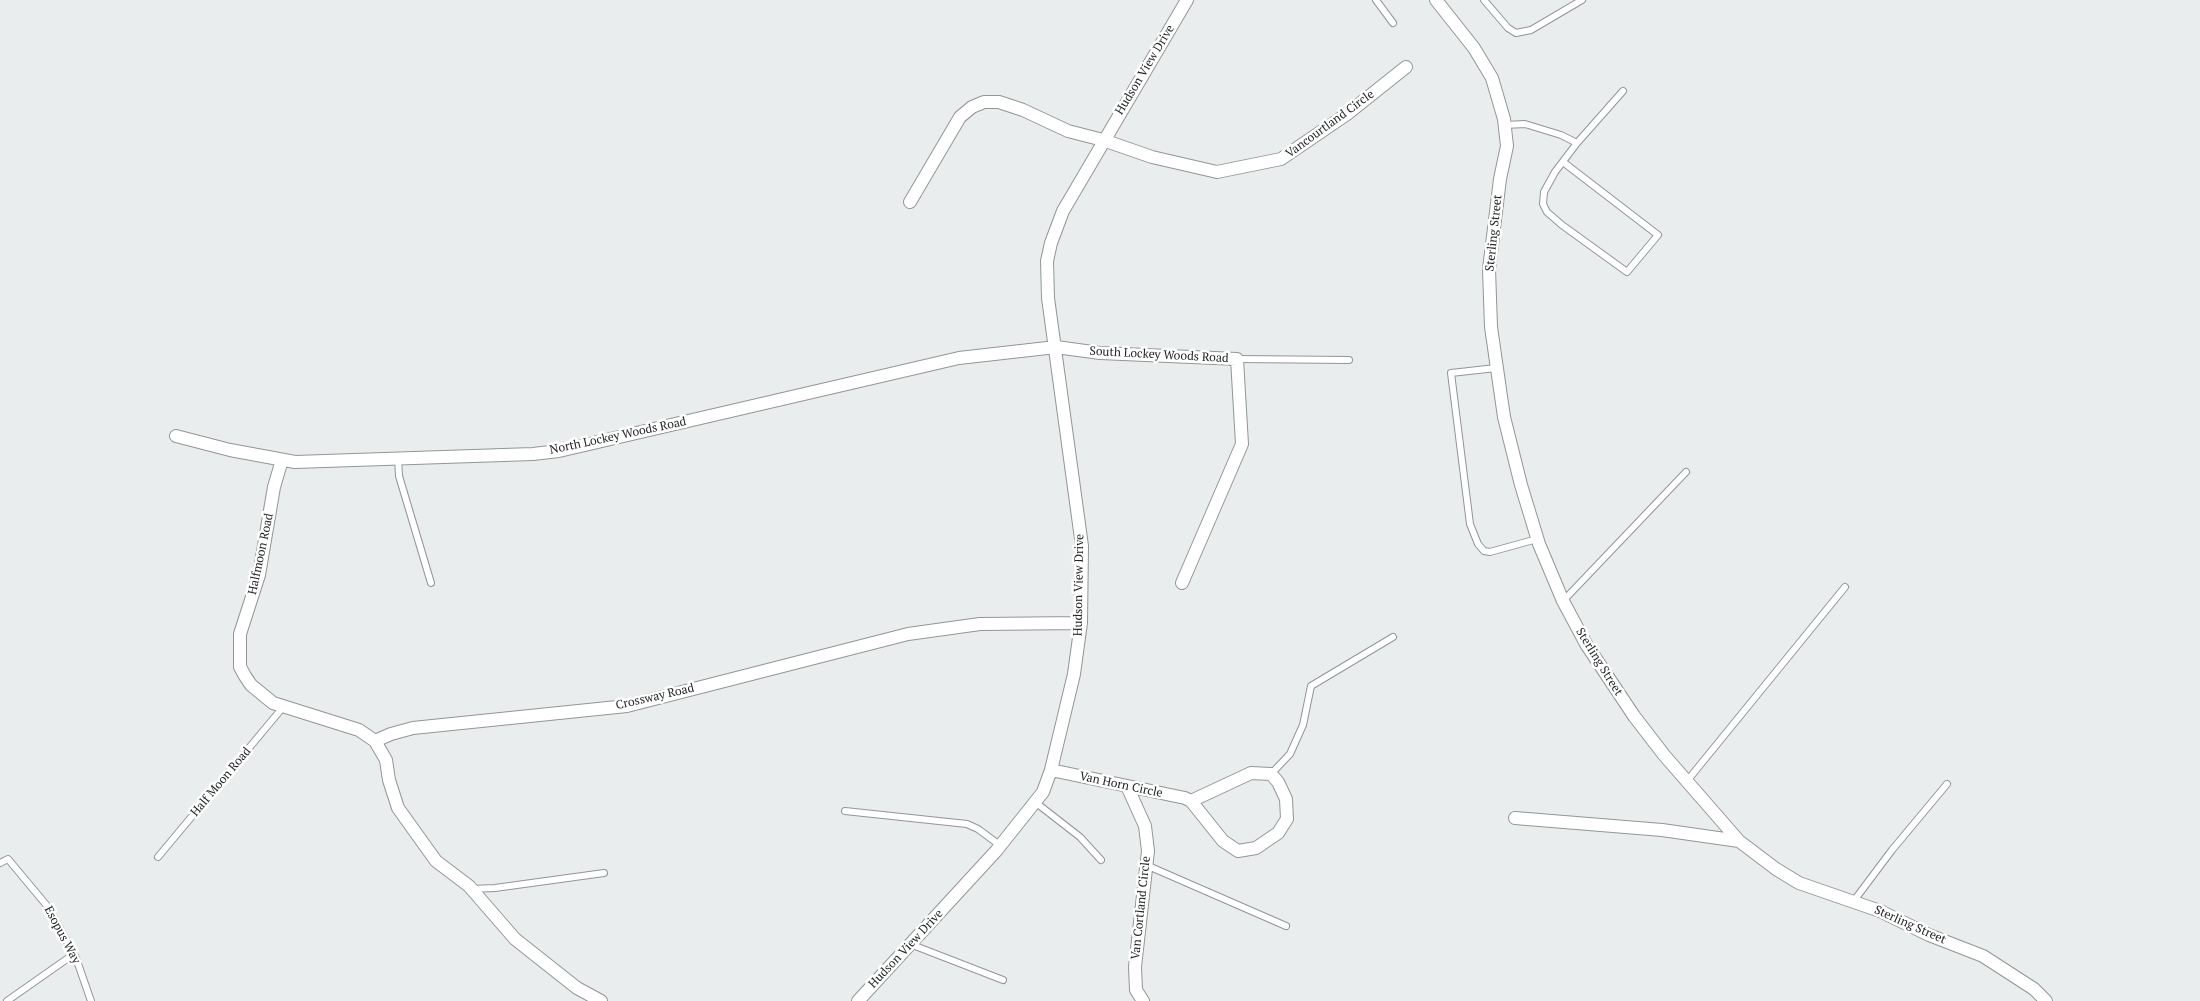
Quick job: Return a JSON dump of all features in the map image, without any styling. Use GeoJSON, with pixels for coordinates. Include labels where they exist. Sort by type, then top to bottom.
{"type":"FeatureCollection","features":[{"type":"Feature","properties":{"kind":"street","name":"Hudson View Drive"},"geometry":{"type":"LineString","coordinates":[[858,1001],[1000,846],[1043,792],[1051,770],[1074,674],[1081,623],[1082,546],[1048,298],[1047,261],[1051,243],[1063,210],[1187,0]]}},
{"type":"Feature","properties":{"kind":"street","name":"Sterling Street"},"geometry":{"type":"LineString","coordinates":[[1436,0],[1474,48],[1492,78],[1502,108],[1507,146],[1500,179],[1489,269],[1490,327],[1496,368],[1504,417],[1521,485],[1538,539],[1563,601],[1586,644],[1634,716],[1664,755],[1739,841],[1776,869],[1799,883],[1880,911],[1983,956],[2034,989],[2046,1001]]}},
{"type":"Feature","properties":{"kind":"street","name":"Vancourtland Circle"},"geometry":{"type":"LineString","coordinates":[[1103,140],[1152,157],[1217,172],[1281,159],[1348,114],[1406,67]]}},
{"type":"Feature","properties":{"kind":"street"},"geometry":{"type":"LineString","coordinates":[[910,202],[960,117],[972,106],[984,102],[1000,102],[1023,110],[1068,131],[1103,140]]}},
{"type":"Feature","properties":{"kind":"street","name":"South Lockey Woods Road"},"geometry":{"type":"LineString","coordinates":[[1056,348],[1100,353],[1237,360],[1242,444],[1182,583]]}},
{"type":"Feature","properties":{"kind":"street","name":"North Lockey Woods Road"},"geometry":{"type":"LineString","coordinates":[[176,436],[230,450],[295,462],[533,454],[559,451],[959,358],[1056,348]]}},
{"type":"Feature","properties":{"kind":"street","name":"Halfmoon Road"},"geometry":{"type":"LineString","coordinates":[[282,460],[274,487],[259,575],[240,634],[240,667],[251,685],[272,703],[284,706]]}},
{"type":"Feature","properties":{"kind":"street","name":"Crossway Road"},"geometry":{"type":"LineString","coordinates":[[375,742],[390,734],[413,728],[627,706],[908,634],[980,624],[1081,623]]}},
{"type":"Feature","properties":{"kind":"street"},"geometry":{"type":"LineString","coordinates":[[284,706],[359,730],[375,742],[386,760],[389,780],[398,808],[436,860],[471,889],[516,939],[578,988],[602,1001]]}},
{"type":"Feature","properties":{"kind":"street","name":"Van Horn Circle"},"geometry":{"type":"LineString","coordinates":[[1051,770],[1185,798],[1191,801]]}},
{"type":"Feature","properties":{"kind":"street"},"geometry":{"type":"LineString","coordinates":[[1252,773],[1271,774],[1278,782],[1286,799],[1287,819],[1278,833],[1256,848],[1238,851],[1223,841],[1191,801],[1252,773]]}},
{"type":"Feature","properties":{"kind":"street","name":"Van Cortland Circle"},"geometry":{"type":"LineString","coordinates":[[1128,786],[1145,826],[1148,851],[1135,967],[1136,990],[1143,1001]]}},
{"type":"Feature","properties":{"kind":"street"},"geometry":{"type":"LineString","coordinates":[[1515,818],[1662,830],[1739,841]]}},
{"type":"Feature","properties":{"kind":"lane"},"geometry":{"type":"LineString","coordinates":[[1376,0],[1393,23]]}},
{"type":"Feature","properties":{"kind":"lane"},"geometry":{"type":"LineString","coordinates":[[1484,0],[1508,28],[1516,33],[1531,30],[1582,0]]}},
{"type":"Feature","properties":{"kind":"lane"},"geometry":{"type":"LineString","coordinates":[[1563,162],[1658,235],[1627,272],[1547,212],[1543,204],[1544,192],[1563,162],[1577,143],[1623,91]]}},
{"type":"Feature","properties":{"kind":"lane"},"geometry":{"type":"LineString","coordinates":[[1505,125],[1525,124],[1561,135],[1577,143]]}},
{"type":"Feature","properties":{"kind":"lane"},"geometry":{"type":"LineString","coordinates":[[1237,360],[1348,360]]}},
{"type":"Feature","properties":{"kind":"lane"},"geometry":{"type":"LineString","coordinates":[[1496,368],[1451,374],[1470,524],[1478,544],[1484,551],[1490,552],[1538,539]]}},
{"type":"Feature","properties":{"kind":"lane"},"geometry":{"type":"LineString","coordinates":[[398,458],[399,476],[431,583]]}},
{"type":"Feature","properties":{"kind":"lane"},"geometry":{"type":"LineString","coordinates":[[1563,601],[1686,472]]}},
{"type":"Feature","properties":{"kind":"lane"},"geometry":{"type":"LineString","coordinates":[[1687,781],[1845,587]]}},
{"type":"Feature","properties":{"kind":"lane"},"geometry":{"type":"LineString","coordinates":[[1271,774],[1290,754],[1303,725],[1311,686],[1393,637]]}},
{"type":"Feature","properties":{"kind":"lane","name":"Half Moon Road"},"geometry":{"type":"LineString","coordinates":[[158,857],[284,706]]}},
{"type":"Feature","properties":{"kind":"lane"},"geometry":{"type":"LineString","coordinates":[[1853,902],[1892,850],[1947,784]]}},
{"type":"Feature","properties":{"kind":"lane"},"geometry":{"type":"LineString","coordinates":[[1035,802],[1080,837],[1101,860]]}},
{"type":"Feature","properties":{"kind":"lane"},"geometry":{"type":"LineString","coordinates":[[845,811],[967,824],[978,829],[1000,846]]}},
{"type":"Feature","properties":{"kind":"lane","name":"Esopus Way"},"geometry":{"type":"LineString","coordinates":[[0,863],[8,859],[48,907],[74,954],[91,1001]]}},
{"type":"Feature","properties":{"kind":"lane"},"geometry":{"type":"LineString","coordinates":[[1146,864],[1286,926]]}},
{"type":"Feature","properties":{"kind":"lane"},"geometry":{"type":"LineString","coordinates":[[471,889],[495,888],[604,874]]}},
{"type":"Feature","properties":{"kind":"lane"},"geometry":{"type":"LineString","coordinates":[[910,944],[1003,980]]}},
{"type":"Feature","properties":{"kind":"lane"},"geometry":{"type":"LineString","coordinates":[[7,1001],[74,954]]}}]}
